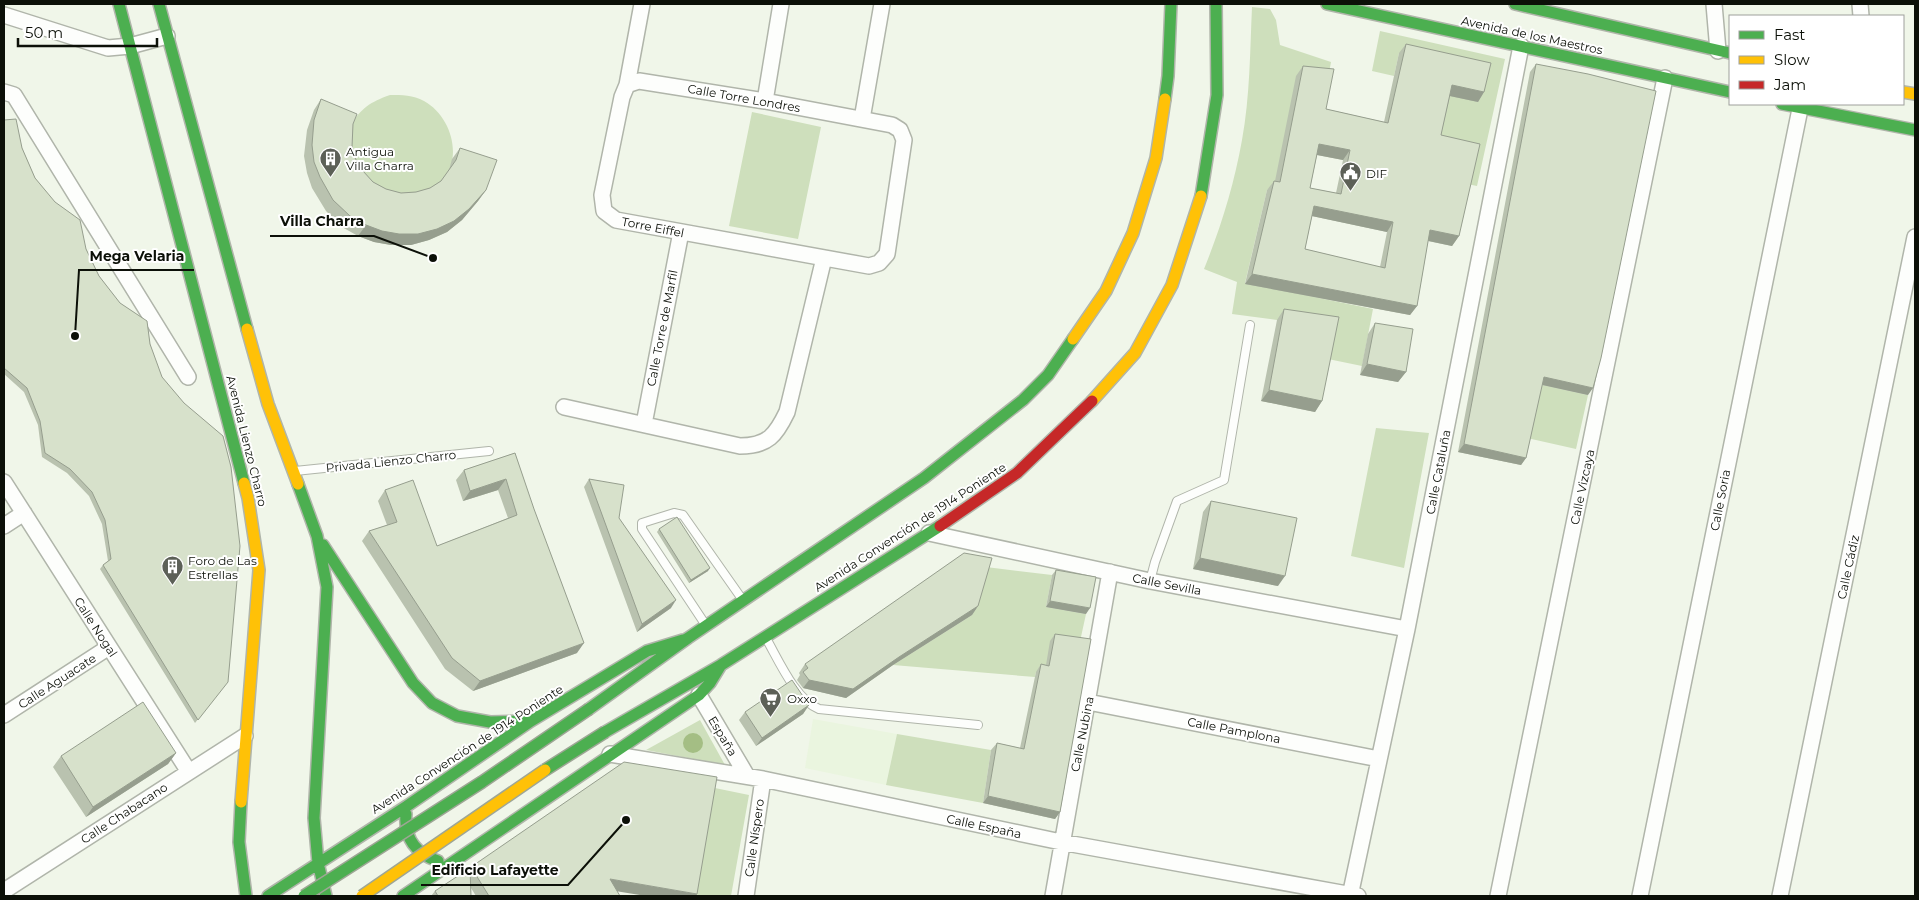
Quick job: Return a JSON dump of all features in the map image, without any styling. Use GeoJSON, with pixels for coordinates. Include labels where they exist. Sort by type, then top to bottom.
{"type":"FeatureCollection","features":[{"type":"Feature","properties":{"kind":"main road","name":"Avenida Lienzo Charro"},"geometry":{"type":"LineString","coordinates":[[119,4],[248,498],[259,570],[245,736],[240,842],[246,896]]}},
{"type":"Feature","properties":{"kind":"main road"},"geometry":{"type":"LineString","coordinates":[[159,4],[268,404],[318,536],[328,587],[322,656],[314,818],[318,863],[326,896]]}},
{"type":"Feature","properties":{"kind":"main road","name":"Avenida Convención de 1914 Poniente"},"geometry":{"type":"LineString","coordinates":[[304,896],[482,782],[688,638],[924,478],[1022,400],[1048,374],[1106,291],[1133,234],[1156,158],[1168,76],[1171,4]]}},
{"type":"Feature","properties":{"kind":"main road","name":"Avenida Convención de 1914 Poniente"},"geometry":{"type":"LineString","coordinates":[[362,896],[528,781],[605,732],[722,665],[929,533],[1017,473],[1084,411],[1135,353],[1172,286],[1201,195],[1217,95],[1216,4]]}},
{"type":"Feature","properties":{"kind":"main road","name":"Avenida de los Maestros"},"geometry":{"type":"LineString","coordinates":[[1327,4],[1729,92]]}},
{"type":"Feature","properties":{"kind":"main road","name":"Avenida de los Maestros"},"geometry":{"type":"LineString","coordinates":[[1515,4],[1578,11],[1724,52]]}},
{"type":"Feature","properties":{"kind":"main road"},"geometry":{"type":"LineString","coordinates":[[1800,106],[1915,130]]}},
{"type":"Feature","properties":{"kind":"main road"},"geometry":{"type":"LineString","coordinates":[[318,536],[413,683],[432,704],[457,716],[490,722],[531,721]]}},
{"type":"Feature","properties":{"kind":"main road","name":"Avenida Convención de 1914 Poniente"},"geometry":{"type":"LineString","coordinates":[[268,896],[407,806],[531,721],[647,651],[667,643],[688,638]]}},
{"type":"Feature","properties":{"kind":"main road","name":"Avenida Convención de 1914 Poniente"},"geometry":{"type":"LineString","coordinates":[[404,896],[449,863],[699,696],[722,665]]}},
{"type":"Feature","properties":{"kind":"main road"},"geometry":{"type":"LineString","coordinates":[[407,806],[405,821],[408,838],[414,848],[429,859],[449,863]]}},
{"type":"Feature","properties":{"kind":"street","name":"Torre Eiffel"},"geometry":{"type":"LineString","coordinates":[[642,4],[627,86],[622,97],[602,195],[604,210],[616,220],[869,266],[880,263],[887,254],[904,140],[900,130],[892,125],[862,119]]}},
{"type":"Feature","properties":{"kind":"street"},"geometry":{"type":"LineString","coordinates":[[765,101],[780,4]]}},
{"type":"Feature","properties":{"kind":"street"},"geometry":{"type":"LineString","coordinates":[[862,119],[882,4]]}},
{"type":"Feature","properties":{"kind":"street"},"geometry":{"type":"LineString","coordinates":[[1714,4],[1724,52]]}},
{"type":"Feature","properties":{"kind":"street"},"geometry":{"type":"LineString","coordinates":[[4,15],[108,48],[130,46],[167,36]]}},
{"type":"Feature","properties":{"kind":"street","name":"Calle Cataluña"},"geometry":{"type":"LineString","coordinates":[[1353,896],[1521,46]]}},
{"type":"Feature","properties":{"kind":"street","name":"Calle Vizcaya"},"geometry":{"type":"LineString","coordinates":[[1498,896],[1665,78]]}},
{"type":"Feature","properties":{"kind":"street","name":"Calle Torre Londres"},"geometry":{"type":"LineString","coordinates":[[627,86],[639,81],[862,119]]}},
{"type":"Feature","properties":{"kind":"street"},"geometry":{"type":"LineString","coordinates":[[4,92],[14,95],[188,378]]}},
{"type":"Feature","properties":{"kind":"street","name":"Calle Soria"},"geometry":{"type":"LineString","coordinates":[[1640,896],[1800,106]]}},
{"type":"Feature","properties":{"kind":"street","name":"Calle Torre de Marfil"},"geometry":{"type":"LineString","coordinates":[[644,424],[681,232]]}},
{"type":"Feature","properties":{"kind":"street","name":"Calle Cádiz"},"geometry":{"type":"LineString","coordinates":[[1780,896],[1915,238]]}},
{"type":"Feature","properties":{"kind":"street"},"geometry":{"type":"LineString","coordinates":[[564,408],[740,446],[754,446],[769,440],[778,431],[788,412],[824,258]]}},
{"type":"Feature","properties":{"kind":"street","name":"Calle Nogal"},"geometry":{"type":"LineString","coordinates":[[4,482],[189,772]]}},
{"type":"Feature","properties":{"kind":"street"},"geometry":{"type":"LineString","coordinates":[[4,526],[24,513]]}},
{"type":"Feature","properties":{"kind":"street","name":"Calle Sevilla"},"geometry":{"type":"LineString","coordinates":[[929,533],[1150,581],[1407,629]]}},
{"type":"Feature","properties":{"kind":"street","name":"Calle Nubina"},"geometry":{"type":"LineString","coordinates":[[1053,896],[1110,572]]}},
{"type":"Feature","properties":{"kind":"street","name":"Calle Aguacate"},"geometry":{"type":"LineString","coordinates":[[4,714],[109,647]]}},
{"type":"Feature","properties":{"kind":"street","name":"España"},"geometry":{"type":"LineString","coordinates":[[699,696],[747,776]]}},
{"type":"Feature","properties":{"kind":"street","name":"Calle Pamplona"},"geometry":{"type":"LineString","coordinates":[[1088,702],[1379,759]]}},
{"type":"Feature","properties":{"kind":"street","name":"Calle Chabacano"},"geometry":{"type":"LineString","coordinates":[[4,891],[245,736]]}},
{"type":"Feature","properties":{"kind":"street","name":"Calle España"},"geometry":{"type":"LineString","coordinates":[[610,754],[763,779],[1061,842],[1353,896]]}},
{"type":"Feature","properties":{"kind":"street","name":"Calle Níspero"},"geometry":{"type":"LineString","coordinates":[[746,896],[763,779]]}},
{"type":"Feature","properties":{"kind":"lane"},"geometry":{"type":"LineString","coordinates":[[1150,581],[1177,501],[1224,480],[1250,325]]}},
{"type":"Feature","properties":{"kind":"lane","name":"Privada Lienzo Charro"},"geometry":{"type":"LineString","coordinates":[[293,472],[489,451]]}},
{"type":"Feature","properties":{"kind":"lane"},"geometry":{"type":"LineString","coordinates":[[707,626],[642,529],[642,523],[674,512],[682,515],[743,601]]}},
{"type":"Feature","properties":{"kind":"lane"},"geometry":{"type":"LineString","coordinates":[[765,637],[794,684],[810,705],[820,709],[978,726]]}},
{"type":"Feature","properties":{"kind":"shaded area"},"geometry":{"type":"Polygon","coordinates":[[[1252,7],[1270,9],[1276,20],[1280,45],[1331,62],[1328,79],[1275,183],[1267,190],[1245,283],[1373,309],[1362,366],[1328,359],[1277,320],[1232,314],[1237,282],[1204,269],[1226,206],[1245,124],[1252,7]]]}},
{"type":"Feature","properties":{"kind":"shaded area"},"geometry":{"type":"Polygon","coordinates":[[[1380,31],[1505,59],[1477,186],[1467,184],[1434,145],[1399,53],[1394,76],[1372,71],[1380,31]]]}},
{"type":"Feature","properties":{"kind":"shaded area"},"geometry":{"type":"Polygon","coordinates":[[[390,95],[412,96],[424,101],[441,116],[451,137],[453,149],[449,171],[441,184],[423,199],[355,182],[350,125],[367,106],[390,95]]]}},
{"type":"Feature","properties":{"kind":"shaded area"},"geometry":{"type":"Polygon","coordinates":[[[752,112],[821,127],[798,239],[729,226],[752,112]]]}},
{"type":"Feature","properties":{"kind":"shaded area"},"geometry":{"type":"Polygon","coordinates":[[[1538,384],[1588,395],[1576,449],[1527,438],[1538,384]]]}},
{"type":"Feature","properties":{"kind":"shaded area"},"geometry":{"type":"Polygon","coordinates":[[[1376,428],[1429,433],[1404,568],[1351,556],[1376,428]]]}},
{"type":"Feature","properties":{"kind":"shaded area"},"geometry":{"type":"Polygon","coordinates":[[[986,567],[1052,575],[1046,607],[1086,614],[1079,646],[1044,674],[1036,672],[1035,677],[893,665],[972,615],[986,567]]]}},
{"type":"Feature","properties":{"kind":"shaded area"},"geometry":{"type":"Polygon","coordinates":[[[813,719],[897,734],[886,785],[805,768],[813,719]]]}},
{"type":"Feature","properties":{"kind":"shaded area"},"geometry":{"type":"Polygon","coordinates":[[[700,720],[725,765],[646,750],[700,720]]]}},
{"type":"Feature","properties":{"kind":"shaded area"},"geometry":{"type":"Polygon","coordinates":[[[693,733],[700,736],[703,743],[700,750],[693,753],[686,750],[683,743],[686,736],[693,733]]]}},
{"type":"Feature","properties":{"kind":"shaded area"},"geometry":{"type":"Polygon","coordinates":[[[897,734],[991,750],[983,803],[886,785],[897,734]]]}},
{"type":"Feature","properties":{"kind":"shaded area"},"geometry":{"type":"Polygon","coordinates":[[[710,787],[749,795],[731,896],[692,896],[710,787]]]}},
{"type":"Feature","properties":{"kind":"building"},"geometry":{"type":"Polygon","coordinates":[[[1406,44],[1491,63],[1484,92],[1452,85],[1441,135],[1480,144],[1459,236],[1430,230],[1417,306],[1252,274],[1274,181],[1280,182],[1303,66],[1334,69],[1326,109],[1388,123],[1406,44]],[[1319,144],[1310,188],[1341,194],[1350,150],[1319,144]],[[1314,206],[1305,249],[1385,268],[1393,222],[1314,206]]]}},
{"type":"Feature","properties":{"kind":"building"},"geometry":{"type":"Polygon","coordinates":[[[1536,64],[1588,74],[1656,91],[1601,358],[1593,388],[1544,377],[1526,458],[1464,444],[1536,64]]]}},
{"type":"Feature","properties":{"kind":"building","name":"Antigua Villa Charra"},"geometry":{"type":"Polygon","coordinates":[[[321,99],[357,114],[353,124],[352,147],[355,158],[373,182],[386,189],[401,193],[416,192],[430,188],[441,181],[456,160],[460,148],[497,160],[486,190],[469,209],[454,221],[437,229],[418,234],[399,234],[382,231],[366,225],[350,216],[333,200],[314,162],[312,145],[314,120],[321,99]]]}},
{"type":"Feature","properties":{"kind":"building"},"geometry":{"type":"Polygon","coordinates":[[[16,119],[22,148],[35,178],[55,202],[80,220],[86,249],[99,276],[120,303],[147,321],[150,344],[162,377],[184,403],[223,436],[231,467],[240,546],[228,682],[198,720],[103,565],[111,559],[105,520],[92,492],[70,469],[45,453],[40,421],[27,388],[4,368],[4,120],[16,119]]]}},
{"type":"Feature","properties":{"kind":"building"},"geometry":{"type":"Polygon","coordinates":[[[1284,309],[1339,317],[1322,401],[1269,390],[1284,309]]]}},
{"type":"Feature","properties":{"kind":"building"},"geometry":{"type":"Polygon","coordinates":[[[1375,323],[1413,329],[1406,372],[1367,364],[1375,323]]]}},
{"type":"Feature","properties":{"kind":"building"},"geometry":{"type":"Polygon","coordinates":[[[515,453],[584,643],[480,681],[452,658],[369,531],[397,522],[385,490],[413,480],[437,546],[517,515],[506,479],[470,491],[464,470],[515,453]]]}},
{"type":"Feature","properties":{"kind":"building"},"geometry":{"type":"Polygon","coordinates":[[[589,479],[624,485],[619,518],[676,600],[642,624],[589,479]]]}},
{"type":"Feature","properties":{"kind":"building"},"geometry":{"type":"Polygon","coordinates":[[[1211,501],[1297,518],[1285,576],[1200,558],[1211,501]]]}},
{"type":"Feature","properties":{"kind":"building"},"geometry":{"type":"Polygon","coordinates":[[[677,517],[710,568],[691,580],[659,529],[677,517]]]}},
{"type":"Feature","properties":{"kind":"building"},"geometry":{"type":"Polygon","coordinates":[[[964,553],[992,558],[978,606],[853,689],[809,680],[803,672],[808,668],[805,664],[964,553]]]}},
{"type":"Feature","properties":{"kind":"building"},"geometry":{"type":"Polygon","coordinates":[[[1056,570],[1096,577],[1090,608],[1050,601],[1056,570]]]}},
{"type":"Feature","properties":{"kind":"building"},"geometry":{"type":"Polygon","coordinates":[[[1055,634],[1091,639],[1060,812],[988,796],[997,743],[1024,749],[1041,664],[1049,666],[1055,634]]]}},
{"type":"Feature","properties":{"kind":"building","name":"Oxxo"},"geometry":{"type":"Polygon","coordinates":[[[792,680],[809,705],[762,738],[745,712],[792,680]]]}},
{"type":"Feature","properties":{"kind":"building"},"geometry":{"type":"Polygon","coordinates":[[[143,702],[176,753],[93,807],[61,756],[143,702]]]}},
{"type":"Feature","properties":{"kind":"building"},"geometry":{"type":"Polygon","coordinates":[[[624,762],[717,777],[697,894],[610,879],[620,896],[489,896],[471,867],[624,762]]]}},
{"type":"Feature","properties":{"kind":"building"},"geometry":{"type":"Polygon","coordinates":[[[470,868],[471,896],[438,896],[435,891],[470,868]]]}},
{"type":"Feature","properties":{"kind":"traffic: fast"},"geometry":{"type":"LineString","coordinates":[[119,4],[244,483]]}},
{"type":"Feature","properties":{"kind":"traffic: fast"},"geometry":{"type":"LineString","coordinates":[[159,4],[247,329]]}},
{"type":"Feature","properties":{"kind":"traffic: fast"},"geometry":{"type":"LineString","coordinates":[[1165,99],[1168,76],[1171,4]]}},
{"type":"Feature","properties":{"kind":"traffic: fast"},"geometry":{"type":"LineString","coordinates":[[1201,196],[1217,95],[1216,4]]}},
{"type":"Feature","properties":{"kind":"traffic: fast"},"geometry":{"type":"LineString","coordinates":[[1327,4],[1729,92]]}},
{"type":"Feature","properties":{"kind":"traffic: fast"},"geometry":{"type":"LineString","coordinates":[[1515,4],[1729,53]]}},
{"type":"Feature","properties":{"kind":"traffic: fast"},"geometry":{"type":"LineString","coordinates":[[1787,105],[1915,130]]}},
{"type":"Feature","properties":{"kind":"traffic: fast"},"geometry":{"type":"LineString","coordinates":[[589,709],[688,638],[924,478],[1023,400],[1048,375],[1073,339]]}},
{"type":"Feature","properties":{"kind":"traffic: fast"},"geometry":{"type":"LineString","coordinates":[[298,484],[317,536],[327,587],[314,818],[318,863],[326,896]]}},
{"type":"Feature","properties":{"kind":"traffic: fast"},"geometry":{"type":"LineString","coordinates":[[605,732],[721,665],[940,526]]}},
{"type":"Feature","properties":{"kind":"traffic: fast"},"geometry":{"type":"LineString","coordinates":[[323,545],[413,683],[432,703],[457,716],[490,722],[530,721]]}},
{"type":"Feature","properties":{"kind":"traffic: fast"},"geometry":{"type":"LineString","coordinates":[[268,896],[407,806],[531,721],[647,651],[683,640]]}},
{"type":"Feature","properties":{"kind":"traffic: fast"},"geometry":{"type":"LineString","coordinates":[[403,896],[699,695],[710,683],[721,665]]}},
{"type":"Feature","properties":{"kind":"traffic: fast"},"geometry":{"type":"LineString","coordinates":[[304,896],[482,782],[589,709]]}},
{"type":"Feature","properties":{"kind":"traffic: fast"},"geometry":{"type":"LineString","coordinates":[[545,770],[605,732]]}},
{"type":"Feature","properties":{"kind":"traffic: fast"},"geometry":{"type":"LineString","coordinates":[[241,802],[239,842],[246,896]]}},
{"type":"Feature","properties":{"kind":"traffic: fast"},"geometry":{"type":"LineString","coordinates":[[406,814],[407,830],[413,844],[423,854],[438,861]]}},
{"type":"Feature","properties":{"kind":"traffic: slow"},"geometry":{"type":"LineString","coordinates":[[1904,92],[1915,94]]}},
{"type":"Feature","properties":{"kind":"traffic: slow"},"geometry":{"type":"LineString","coordinates":[[1073,339],[1106,291],[1133,233],[1156,158],[1165,99]]}},
{"type":"Feature","properties":{"kind":"traffic: slow"},"geometry":{"type":"LineString","coordinates":[[1092,401],[1135,353],[1172,285],[1201,196]]}},
{"type":"Feature","properties":{"kind":"traffic: slow"},"geometry":{"type":"LineString","coordinates":[[247,329],[268,404],[298,484]]}},
{"type":"Feature","properties":{"kind":"traffic: slow"},"geometry":{"type":"LineString","coordinates":[[241,802],[259,570],[244,483]]}},
{"type":"Feature","properties":{"kind":"traffic: slow"},"geometry":{"type":"LineString","coordinates":[[362,896],[545,770]]}},
{"type":"Feature","properties":{"kind":"traffic: jam"},"geometry":{"type":"LineString","coordinates":[[940,526],[1017,473],[1092,401]]}},
{"type":"Feature","properties":{"kind":"place","name":"Antigua Villa Charra"},"geometry":{"type":"Point","coordinates":[330,177]}},
{"type":"Feature","properties":{"kind":"place","name":"DIF"},"geometry":{"type":"Point","coordinates":[1350,192]}},
{"type":"Feature","properties":{"kind":"place","name":"Villa Charra"},"geometry":{"type":"Point","coordinates":[433,258]}},
{"type":"Feature","properties":{"kind":"place","name":"Mega Velaria"},"geometry":{"type":"Point","coordinates":[75,336]}},
{"type":"Feature","properties":{"kind":"place","name":"Foro de Las Estrellas"},"geometry":{"type":"Point","coordinates":[172,586]}},
{"type":"Feature","properties":{"kind":"place","name":"Oxxo"},"geometry":{"type":"Point","coordinates":[771,717]}},
{"type":"Feature","properties":{"kind":"place","name":"Edificio Lafayette"},"geometry":{"type":"Point","coordinates":[626,820]}}]}
